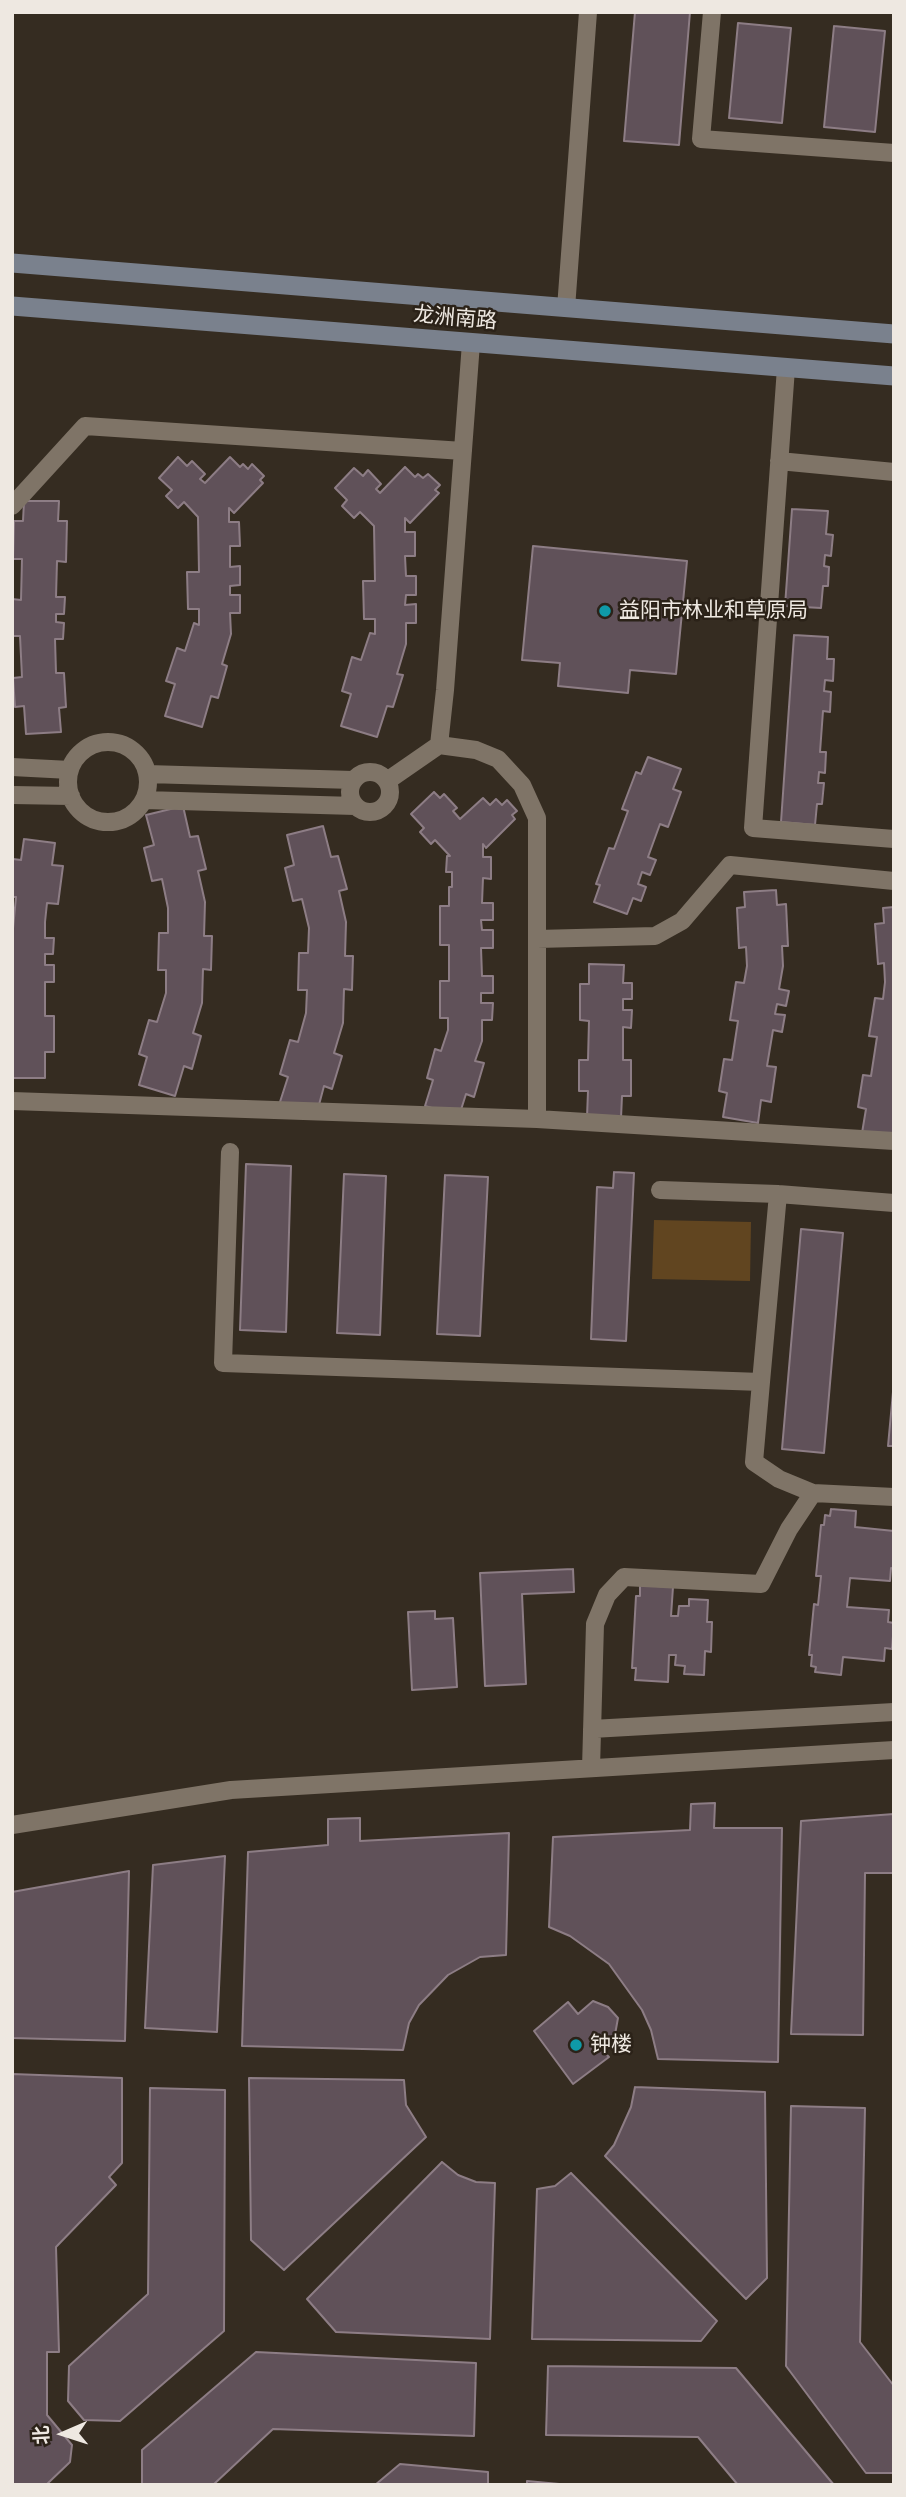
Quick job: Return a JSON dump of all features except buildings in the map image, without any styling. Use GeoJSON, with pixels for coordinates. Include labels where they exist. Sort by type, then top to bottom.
{"type":"FeatureCollection","features":[{"type":"Feature","properties":{"kind":"main road","name":"龙洲南路"},"geometry":{"type":"LineString","coordinates":[[12,264],[894,334]]}},
{"type":"Feature","properties":{"kind":"main road","name":"龙洲南路"},"geometry":{"type":"LineString","coordinates":[[12,306],[894,376]]}},
{"type":"Feature","properties":{"kind":"street"},"geometry":{"type":"LineString","coordinates":[[566,308],[588,12]]}},
{"type":"Feature","properties":{"kind":"street"},"geometry":{"type":"LineString","coordinates":[[712,12],[701,139],[894,153]]}},
{"type":"Feature","properties":{"kind":"street"},"geometry":{"type":"LineString","coordinates":[[439,745],[471,343]]}},
{"type":"Feature","properties":{"kind":"street"},"geometry":{"type":"LineString","coordinates":[[786,368],[753,828],[894,839]]}},
{"type":"Feature","properties":{"kind":"street"},"geometry":{"type":"LineString","coordinates":[[12,506],[85,426],[463,451]]}},
{"type":"Feature","properties":{"kind":"street"},"geometry":{"type":"LineString","coordinates":[[779,461],[894,472]]}},
{"type":"Feature","properties":{"kind":"street"},"geometry":{"type":"LineString","coordinates":[[110,742],[134,751],[148,774],[148,787],[137,811],[113,822],[100,822],[88,817],[78,808],[68,783],[76,758],[85,749],[110,742]]}},
{"type":"Feature","properties":{"kind":"street"},"geometry":{"type":"LineString","coordinates":[[387,781],[439,745],[476,750],[498,759],[522,785],[537,818],[537,1119]]}},
{"type":"Feature","properties":{"kind":"street"},"geometry":{"type":"LineString","coordinates":[[12,767],[70,770]]}},
{"type":"Feature","properties":{"kind":"street"},"geometry":{"type":"LineString","coordinates":[[144,800],[355,806],[367,812],[374,812],[385,806],[390,794],[383,776],[370,771],[353,780],[350,794],[355,806]]}},
{"type":"Feature","properties":{"kind":"street"},"geometry":{"type":"LineString","coordinates":[[148,774],[353,780]]}},
{"type":"Feature","properties":{"kind":"street"},"geometry":{"type":"LineString","coordinates":[[12,795],[71,796]]}},
{"type":"Feature","properties":{"kind":"street"},"geometry":{"type":"LineString","coordinates":[[537,939],[655,936],[682,921],[730,865],[894,881]]}},
{"type":"Feature","properties":{"kind":"street"},"geometry":{"type":"LineString","coordinates":[[12,1101],[537,1119],[894,1142]]}},
{"type":"Feature","properties":{"kind":"street"},"geometry":{"type":"LineString","coordinates":[[230,1152],[223,1363],[761,1381]]}},
{"type":"Feature","properties":{"kind":"street"},"geometry":{"type":"LineString","coordinates":[[660,1190],[778,1194],[894,1203]]}},
{"type":"Feature","properties":{"kind":"street"},"geometry":{"type":"LineString","coordinates":[[778,1194],[754,1462],[779,1479],[813,1493],[894,1497]]}},
{"type":"Feature","properties":{"kind":"street"},"geometry":{"type":"LineString","coordinates":[[591,1768],[595,1624],[607,1595],[624,1577],[761,1584],[789,1529],[813,1493]]}},
{"type":"Feature","properties":{"kind":"street"},"geometry":{"type":"LineString","coordinates":[[592,1729],[894,1712]]}},
{"type":"Feature","properties":{"kind":"street"},"geometry":{"type":"LineString","coordinates":[[12,1825],[231,1790],[894,1750]]}},
{"type":"Feature","properties":{"kind":"shaded area"},"geometry":{"type":"Polygon","coordinates":[[[654,1220],[751,1222],[750,1281],[652,1279],[654,1220]]]}},
{"type":"Feature","properties":{"kind":"place","name":"益阳市林业和草原局"},"geometry":{"type":"Point","coordinates":[605,611]}},
{"type":"Feature","properties":{"kind":"place","name":"钟楼"},"geometry":{"type":"Point","coordinates":[576,2045]}}]}
